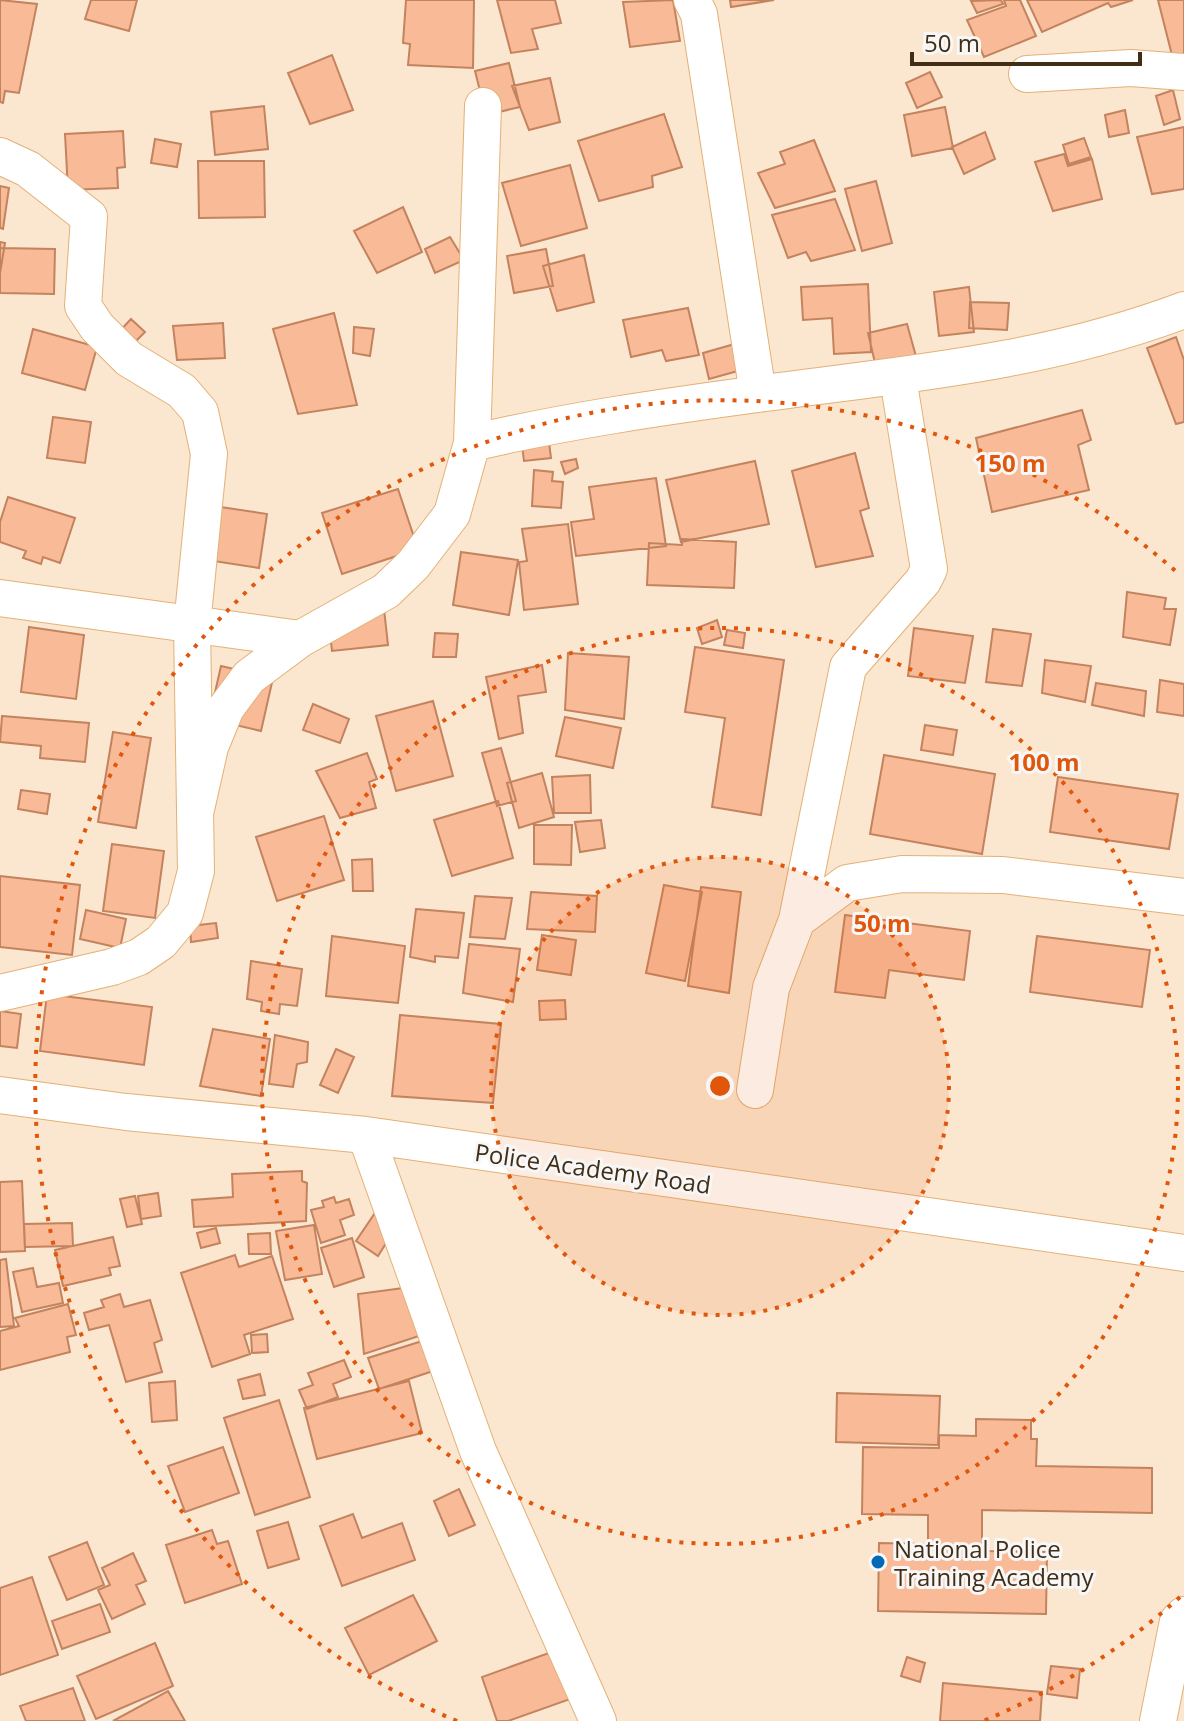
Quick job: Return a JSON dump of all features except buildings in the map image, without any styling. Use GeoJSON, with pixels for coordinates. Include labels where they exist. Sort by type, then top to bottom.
{"type":"FeatureCollection","features":[{"type":"Feature","properties":{"kind":"street"},"geometry":{"type":"LineString","coordinates":[[692,0],[699,14],[758,394]]}},
{"type":"Feature","properties":{"kind":"street"},"geometry":{"type":"LineString","coordinates":[[1027,74],[1131,68],[1184,72]]}},
{"type":"Feature","properties":{"kind":"street"},"geometry":{"type":"LineString","coordinates":[[196,809],[210,747],[226,708],[249,677],[300,639],[386,591],[413,565],[452,514],[472,443],[483,106]]}},
{"type":"Feature","properties":{"kind":"street"},"geometry":{"type":"LineString","coordinates":[[0,156],[28,169],[89,217],[83,306],[97,327],[129,359],[182,391],[200,412],[209,454],[192,625],[196,871],[185,913],[161,942],[139,957],[112,967],[0,993]]}},
{"type":"Feature","properties":{"kind":"street"},"geometry":{"type":"LineString","coordinates":[[472,443],[535,428],[758,394],[898,378],[1065,348],[1184,310]]}},
{"type":"Feature","properties":{"kind":"street"},"geometry":{"type":"LineString","coordinates":[[755,1090],[771,988],[797,920],[848,667],[923,581],[929,569],[898,378]]}},
{"type":"Feature","properties":{"kind":"street"},"geometry":{"type":"LineString","coordinates":[[0,598],[300,639]]}},
{"type":"Feature","properties":{"kind":"street"},"geometry":{"type":"LineString","coordinates":[[797,920],[847,883],[902,874],[1003,875],[1184,897]]}},
{"type":"Feature","properties":{"kind":"street","name":"Police Academy Road"},"geometry":{"type":"LineString","coordinates":[[0,1095],[126,1112],[366,1135],[1184,1253]]}},
{"type":"Feature","properties":{"kind":"street"},"geometry":{"type":"LineString","coordinates":[[366,1135],[478,1451],[598,1721]]}},
{"type":"Feature","properties":{"kind":"street"},"geometry":{"type":"LineString","coordinates":[[1158,1721],[1178,1621],[1184,1615]]}},
{"type":"Feature","properties":{"kind":"place","name":"National Police Training Academy"},"geometry":{"type":"Point","coordinates":[878,1562]}}]}
